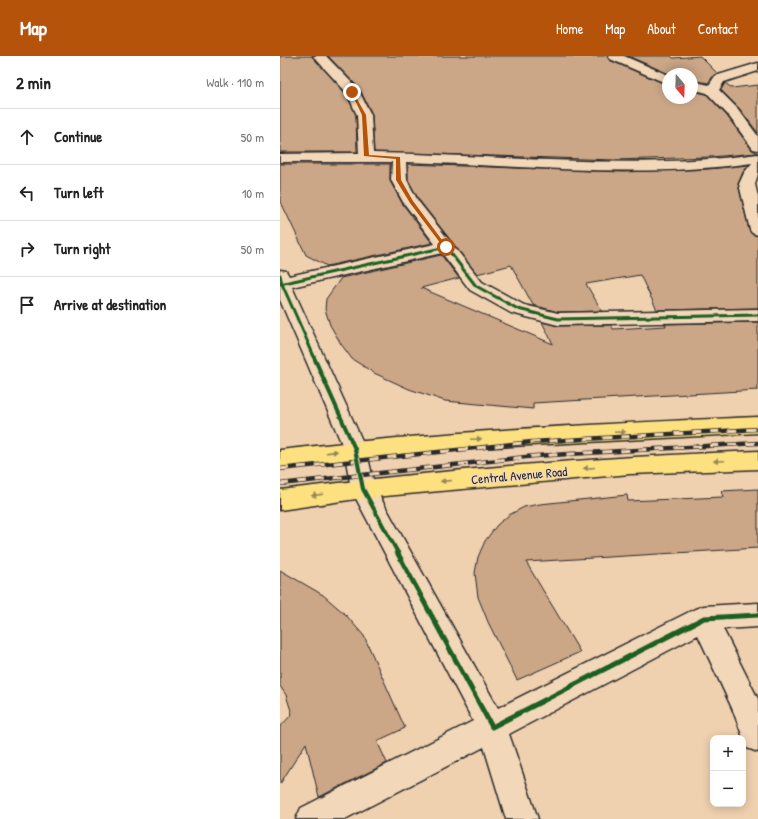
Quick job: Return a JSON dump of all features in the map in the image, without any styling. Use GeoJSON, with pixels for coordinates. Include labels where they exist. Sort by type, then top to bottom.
{"type":"FeatureCollection","features":[{"type":"Feature","properties":{"kind":"main road"},"geometry":{"type":"LineString","coordinates":[[280,459],[355,448],[460,440],[758,425]]}},
{"type":"Feature","properties":{"kind":"main road","name":"Central Avenue Road"},"geometry":{"type":"LineString","coordinates":[[280,500],[364,489],[630,465],[758,460]]}},
{"type":"Feature","properties":{"kind":"street"},"geometry":{"type":"LineString","coordinates":[[319,56],[352,92],[364,115],[366,156]]}},
{"type":"Feature","properties":{"kind":"street"},"geometry":{"type":"LineString","coordinates":[[614,56],[662,77]]}},
{"type":"Feature","properties":{"kind":"street"},"geometry":{"type":"LineString","coordinates":[[712,90],[719,79],[758,66]]}},
{"type":"Feature","properties":{"kind":"street"},"geometry":{"type":"LineString","coordinates":[[698,87],[712,90],[733,112],[758,146]]}},
{"type":"Feature","properties":{"kind":"street"},"geometry":{"type":"LineString","coordinates":[[280,158],[366,156],[618,165],[732,162],[758,158]]}},
{"type":"Feature","properties":{"kind":"street"},"geometry":{"type":"LineString","coordinates":[[398,158],[399,180],[411,202],[476,286],[518,309],[558,319],[758,315]]}},
{"type":"Feature","properties":{"kind":"street"},"geometry":{"type":"LineString","coordinates":[[758,165],[751,172],[747,184],[758,230]]}},
{"type":"Feature","properties":{"kind":"street"},"geometry":{"type":"LineString","coordinates":[[446,247],[281,281],[355,448],[364,489],[492,727],[522,819]]}},
{"type":"Feature","properties":{"kind":"street"},"geometry":{"type":"LineString","coordinates":[[312,819],[704,618],[758,615]]}},
{"type":"Feature","properties":{"kind":"street"},"geometry":{"type":"LineString","coordinates":[[704,618],[745,703],[758,738]]}},
{"type":"Feature","properties":{"kind":"building"},"geometry":{"type":"Polygon","coordinates":[[[280,56],[312,56],[346,94],[356,115],[357,152],[280,152],[280,56]]]}},
{"type":"Feature","properties":{"kind":"building"},"geometry":{"type":"Polygon","coordinates":[[[328,56],[607,56],[609,60],[662,82],[662,104],[698,104],[698,92],[706,94],[727,116],[752,150],[758,153],[710,157],[614,160],[374,152],[372,114],[359,88],[328,56]]]}},
{"type":"Feature","properties":{"kind":"building"},"geometry":{"type":"Polygon","coordinates":[[[628,56],[671,56],[673,58],[700,56],[718,74],[714,75],[708,83],[698,81],[698,68],[662,68],[662,71],[628,56]]]}},
{"type":"Feature","properties":{"kind":"building"},"geometry":{"type":"Polygon","coordinates":[[[725,83],[732,88],[758,85],[758,133],[739,108],[721,90],[725,83]]]}},
{"type":"Feature","properties":{"kind":"building"},"geometry":{"type":"Polygon","coordinates":[[[280,164],[390,164],[390,181],[402,203],[432,243],[327,266],[306,255],[280,200],[280,164]]]}},
{"type":"Feature","properties":{"kind":"building"},"geometry":{"type":"Polygon","coordinates":[[[408,164],[623,172],[709,169],[749,165],[743,172],[738,184],[749,230],[752,234],[758,236],[758,308],[657,310],[640,275],[586,284],[602,311],[558,312],[533,305],[511,265],[477,274],[419,200],[408,180],[408,164]]]}},
{"type":"Feature","properties":{"kind":"building"},"geometry":{"type":"Polygon","coordinates":[[[441,255],[459,278],[421,288],[553,344],[542,322],[558,326],[611,325],[613,329],[666,326],[665,324],[758,322],[758,390],[533,403],[533,409],[445,401],[409,389],[374,373],[352,359],[330,325],[325,309],[326,299],[341,278],[441,255]]]}},
{"type":"Feature","properties":{"kind":"building"},"geometry":{"type":"Polygon","coordinates":[[[758,489],[758,548],[526,562],[580,652],[517,680],[488,622],[478,597],[475,573],[478,557],[485,541],[497,525],[509,515],[524,507],[540,504],[627,495],[628,501],[723,497],[721,491],[758,489]]]}},
{"type":"Feature","properties":{"kind":"building"},"geometry":{"type":"Polygon","coordinates":[[[280,570],[323,595],[345,614],[364,636],[405,728],[377,741],[387,763],[319,797],[306,743],[280,784],[280,727],[292,714],[286,695],[280,686],[280,570]]]}},
{"type":"Feature","properties":{"kind":"railway"},"geometry":{"type":"LineString","coordinates":[[280,469],[532,442],[758,429]]}},
{"type":"Feature","properties":{"kind":"railway"},"geometry":{"type":"LineString","coordinates":[[280,484],[535,456],[758,443]]}},
{"type":"Feature","properties":{"kind":"cycle path"},"geometry":{"type":"LineString","coordinates":[[280,284],[446,247],[476,286],[518,309],[558,319],[758,315]]}},
{"type":"Feature","properties":{"kind":"cycle path"},"geometry":{"type":"LineString","coordinates":[[280,275],[282,284],[355,449],[363,489],[492,727],[704,618],[758,615]]}},
{"type":"Feature","properties":{"kind":"route"},"geometry":{"type":"LineString","coordinates":[[352,92],[364,115],[366,156],[398,158],[399,180],[411,202],[446,247]]}}]}
